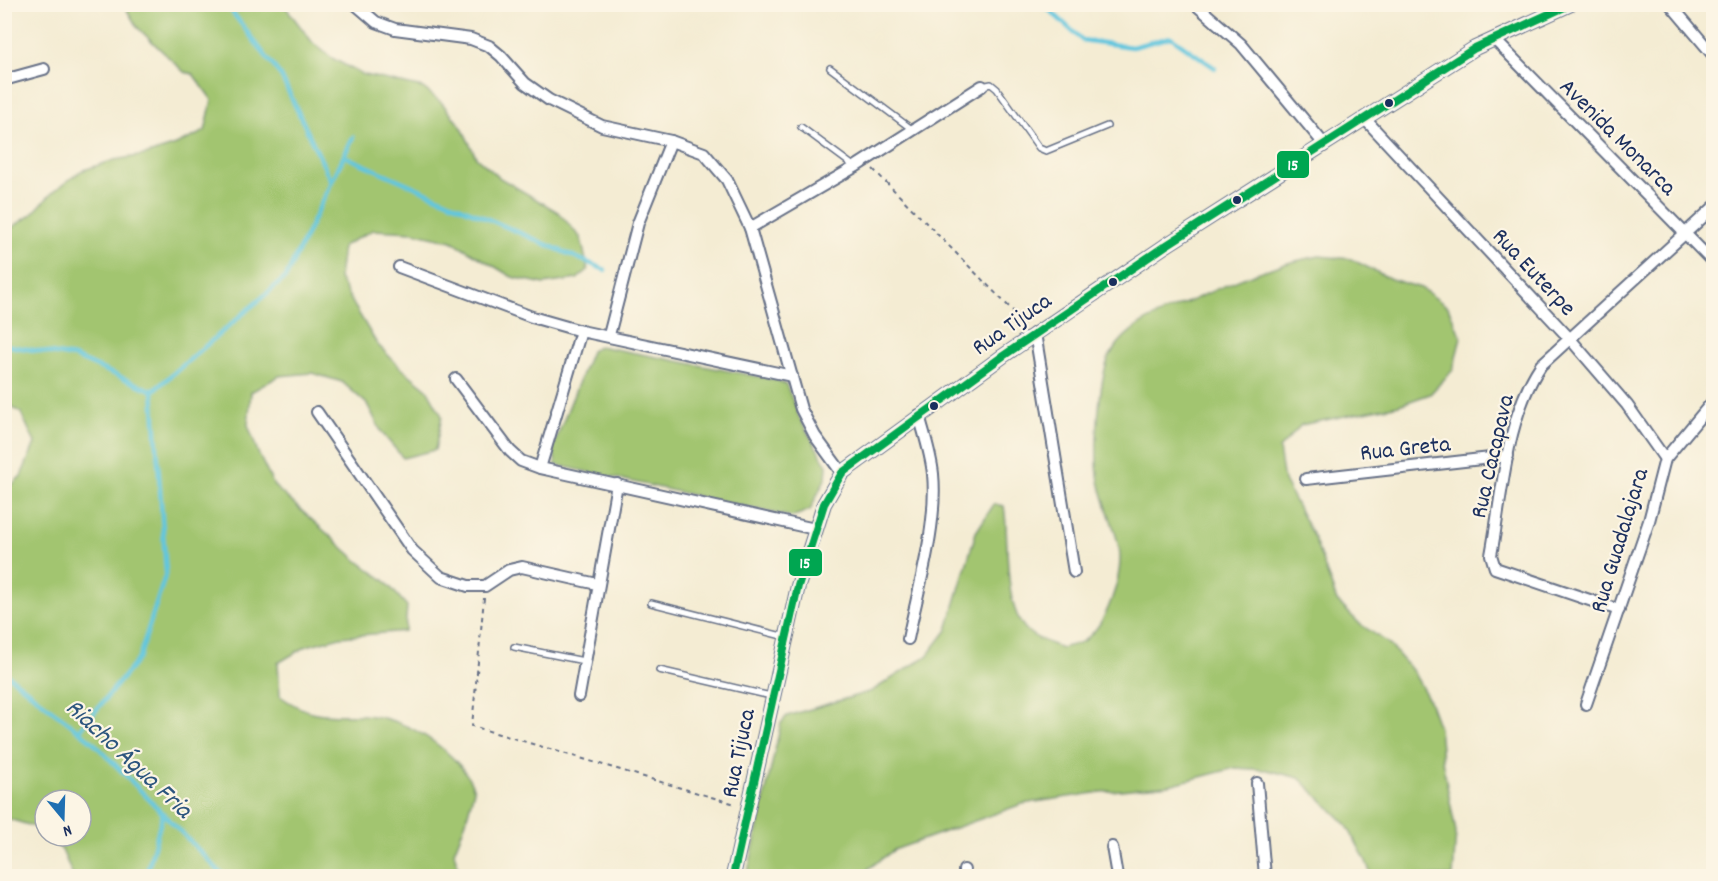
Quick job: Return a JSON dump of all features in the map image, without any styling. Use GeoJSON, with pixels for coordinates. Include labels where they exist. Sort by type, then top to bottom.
{"type":"FeatureCollection","features":[{"type":"Feature","properties":{"kind":"street"},"geometry":{"type":"LineString","coordinates":[[355,4],[376,22],[395,29],[471,39],[489,46],[525,83],[562,108],[602,126],[671,141],[704,153],[717,167],[738,200],[750,228],[801,410],[815,436],[842,473]]}},
{"type":"Feature","properties":{"kind":"street"},"geometry":{"type":"LineString","coordinates":[[1195,4],[1241,44],[1324,144]]}},
{"type":"Feature","properties":{"kind":"street","name":"Rua Tijuca"},"geometry":{"type":"LineString","coordinates":[[734,876],[771,696],[815,529],[824,504],[842,473],[1035,333],[1364,118],[1475,48],[1571,4]]}},
{"type":"Feature","properties":{"kind":"street"},"geometry":{"type":"LineString","coordinates":[[1670,4],[1713,56]]}},
{"type":"Feature","properties":{"kind":"street","name":"Avenida Monarca"},"geometry":{"type":"LineString","coordinates":[[1494,39],[1713,263]]}},
{"type":"Feature","properties":{"kind":"street"},"geometry":{"type":"LineString","coordinates":[[4,80],[44,69]]}},
{"type":"Feature","properties":{"kind":"street"},"geometry":{"type":"LineString","coordinates":[[750,228],[865,161],[982,86]]}},
{"type":"Feature","properties":{"kind":"street","name":"Rua Euterpe"},"geometry":{"type":"LineString","coordinates":[[1364,118],[1571,340],[1627,405],[1665,459]]}},
{"type":"Feature","properties":{"kind":"street"},"geometry":{"type":"LineString","coordinates":[[609,335],[638,223],[671,141]]}},
{"type":"Feature","properties":{"kind":"street","name":"Rua Cacapava"},"geometry":{"type":"LineString","coordinates":[[1619,610],[1496,568],[1491,555],[1508,456],[1530,382],[1541,365],[1571,340],[1713,207]]}},
{"type":"Feature","properties":{"kind":"street"},"geometry":{"type":"LineString","coordinates":[[399,267],[532,317],[581,331],[609,335],[792,376]]}},
{"type":"Feature","properties":{"kind":"street"},"geometry":{"type":"LineString","coordinates":[[540,468],[581,331]]}},
{"type":"Feature","properties":{"kind":"street"},"geometry":{"type":"LineString","coordinates":[[1035,333],[1074,572]]}},
{"type":"Feature","properties":{"kind":"street"},"geometry":{"type":"LineString","coordinates":[[456,379],[510,451],[521,461],[540,468],[815,529]]}},
{"type":"Feature","properties":{"kind":"street","name":"Rua Guadalajara"},"geometry":{"type":"LineString","coordinates":[[1586,705],[1649,521],[1665,459],[1713,400]]}},
{"type":"Feature","properties":{"kind":"street"},"geometry":{"type":"LineString","coordinates":[[317,412],[412,550],[441,577],[468,586],[485,586],[509,570],[522,567],[597,584]]}},
{"type":"Feature","properties":{"kind":"street"},"geometry":{"type":"LineString","coordinates":[[908,639],[927,545],[933,489],[933,473],[919,415]]}},
{"type":"Feature","properties":{"kind":"street","name":"Rua Greta"},"geometry":{"type":"LineString","coordinates":[[1306,479],[1508,456]]}},
{"type":"Feature","properties":{"kind":"street"},"geometry":{"type":"LineString","coordinates":[[579,696],[616,484]]}},
{"type":"Feature","properties":{"kind":"street"},"geometry":{"type":"LineString","coordinates":[[1257,783],[1265,876]]}},
{"type":"Feature","properties":{"kind":"street"},"geometry":{"type":"LineString","coordinates":[[1112,847],[1117,876]]}},
{"type":"Feature","properties":{"kind":"lane"},"geometry":{"type":"LineString","coordinates":[[830,68],[913,130]]}},
{"type":"Feature","properties":{"kind":"lane"},"geometry":{"type":"LineString","coordinates":[[982,86],[991,84],[997,89],[1039,148],[1046,151],[1107,126]]}},
{"type":"Feature","properties":{"kind":"lane"},"geometry":{"type":"LineString","coordinates":[[801,127],[855,167]]}},
{"type":"Feature","properties":{"kind":"lane"},"geometry":{"type":"LineString","coordinates":[[651,603],[787,638]]}},
{"type":"Feature","properties":{"kind":"lane"},"geometry":{"type":"LineString","coordinates":[[514,647],[584,661]]}},
{"type":"Feature","properties":{"kind":"lane"},"geometry":{"type":"LineString","coordinates":[[659,669],[771,696]]}},
{"type":"Feature","properties":{"kind":"path"},"geometry":{"type":"LineString","coordinates":[[865,161],[1035,333]]}},
{"type":"Feature","properties":{"kind":"path"},"geometry":{"type":"LineString","coordinates":[[485,586],[472,726],[748,808]]}},
{"type":"Feature","properties":{"kind":"green space"},"geometry":{"type":"Polygon","coordinates":[[[124,5],[284,5],[313,43],[332,58],[361,74],[423,88],[442,103],[462,128],[476,157],[500,178],[558,212],[581,238],[588,270],[577,279],[544,284],[512,277],[452,241],[413,232],[373,230],[343,246],[339,278],[355,307],[377,344],[427,389],[442,416],[435,450],[403,458],[382,433],[367,404],[342,382],[312,373],[279,376],[251,392],[248,425],[274,486],[358,561],[385,581],[407,606],[405,631],[340,637],[307,646],[278,663],[280,696],[301,709],[311,712],[330,715],[375,716],[396,722],[426,737],[453,758],[465,773],[474,790],[466,821],[454,852],[460,876],[73,876],[60,848],[93,848],[93,788],[33,788],[33,826],[5,818],[5,491],[21,476],[35,443],[21,413],[5,402],[5,232],[31,215],[53,192],[81,171],[114,160],[145,155],[176,145],[205,131],[212,100],[193,74],[184,72],[137,27],[124,5]]]}},
{"type":"Feature","properties":{"kind":"green space"},"geometry":{"type":"Polygon","coordinates":[[[1319,256],[1351,259],[1391,279],[1421,288],[1448,307],[1461,337],[1453,370],[1430,394],[1399,405],[1301,425],[1279,449],[1284,481],[1314,538],[1337,601],[1360,624],[1388,643],[1412,670],[1428,698],[1439,728],[1442,760],[1456,832],[1453,876],[1372,876],[1346,824],[1299,778],[1267,770],[1235,768],[1169,785],[1022,804],[894,850],[868,869],[866,876],[747,876],[781,723],[787,716],[872,691],[927,656],[947,630],[976,532],[994,504],[1004,506],[1008,574],[1015,610],[1021,624],[1034,636],[1061,648],[1081,642],[1092,634],[1112,598],[1120,558],[1119,547],[1101,490],[1098,469],[1097,435],[1100,395],[1107,362],[1112,352],[1120,341],[1149,319],[1255,273],[1319,256]]]}},
{"type":"Feature","properties":{"kind":"green space"},"geometry":{"type":"Polygon","coordinates":[[[599,346],[776,380],[786,384],[800,419],[827,466],[826,477],[810,510],[792,517],[556,465],[553,447],[591,351],[599,346]]]}},
{"type":"Feature","properties":{"kind":"waterway"},"geometry":{"type":"LineString","coordinates":[[226,4],[281,76],[331,181]]}},
{"type":"Feature","properties":{"kind":"waterway","name":"Riacho Água Fria"},"geometry":{"type":"LineString","coordinates":[[1043,4],[1082,40],[1132,47],[1171,37],[1215,68]]}},
{"type":"Feature","properties":{"kind":"waterway"},"geometry":{"type":"LineString","coordinates":[[79,731],[139,658],[166,573],[153,391],[286,277],[353,137]]}},
{"type":"Feature","properties":{"kind":"waterway"},"geometry":{"type":"LineString","coordinates":[[344,156],[605,270]]}},
{"type":"Feature","properties":{"kind":"waterway"},"geometry":{"type":"LineString","coordinates":[[4,345],[74,357],[153,391]]}},
{"type":"Feature","properties":{"kind":"waterway","name":"Riacho Água Fria"},"geometry":{"type":"LineString","coordinates":[[4,672],[93,742],[224,876]]}},
{"type":"Feature","properties":{"kind":"waterway"},"geometry":{"type":"LineString","coordinates":[[146,876],[163,813]]}},
{"type":"Feature","properties":{"kind":"transit line","name":"15"},"geometry":{"type":"LineString","coordinates":[[733,876],[798,586],[824,504],[842,473],[1003,356],[1165,246],[1475,48],[1571,4]]}}]}
